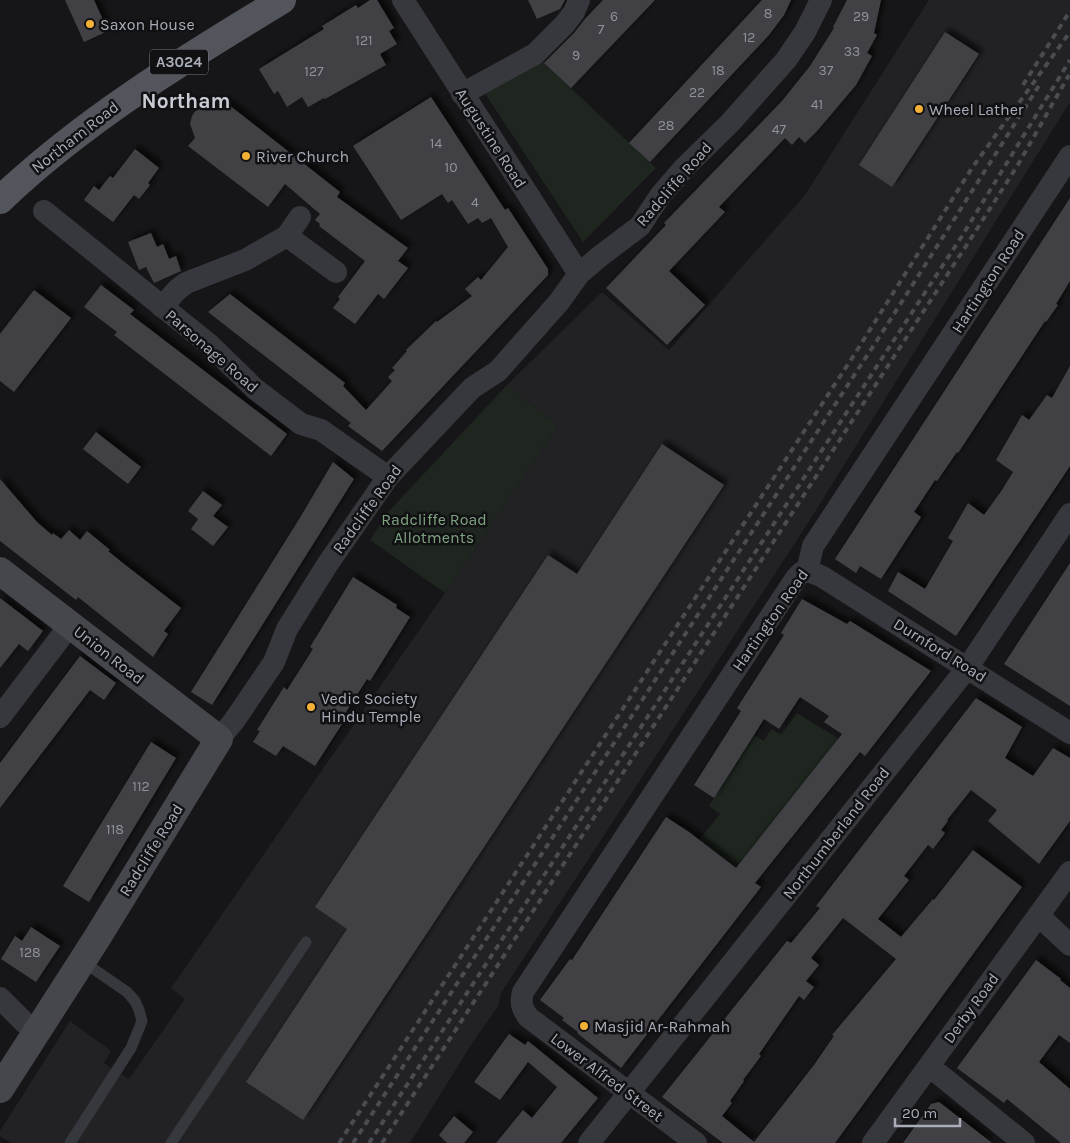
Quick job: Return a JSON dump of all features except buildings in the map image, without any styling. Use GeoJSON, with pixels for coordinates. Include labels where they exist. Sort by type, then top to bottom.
{"type":"FeatureCollection","features":[{"type":"Feature","properties":{"kind":"main road","name":"Northam Road"},"geometry":{"type":"LineString","coordinates":[[0,200],[32,170],[81,130],[144,85],[282,0]]}},
{"type":"Feature","properties":{"kind":"street","name":"Augustine Road"},"geometry":{"type":"LineString","coordinates":[[403,0],[579,274]]}},
{"type":"Feature","properties":{"kind":"street"},"geometry":{"type":"LineString","coordinates":[[462,94],[535,54],[565,24],[574,12],[579,0]]}},
{"type":"Feature","properties":{"kind":"street","name":"Radcliffe Road"},"geometry":{"type":"LineString","coordinates":[[0,1088],[82,961],[219,740],[274,662],[287,629],[327,565],[388,477],[472,388],[498,371],[559,302],[579,274],[598,257],[640,226],[660,196],[684,168],[765,85],[786,60],[805,32],[821,0]]}},
{"type":"Feature","properties":{"kind":"street","name":"Hartington Road"},"geometry":{"type":"LineString","coordinates":[[522,1008],[523,992],[796,578],[801,573],[807,571],[813,546],[1070,156]]}},
{"type":"Feature","properties":{"kind":"street","name":"Parsonage Road"},"geometry":{"type":"LineString","coordinates":[[44,212],[210,345],[256,390],[301,424],[321,430],[388,477]]}},
{"type":"Feature","properties":{"kind":"street"},"geometry":{"type":"LineString","coordinates":[[162,307],[186,283],[246,260],[287,236],[300,218]]}},
{"type":"Feature","properties":{"kind":"street"},"geometry":{"type":"LineString","coordinates":[[287,236],[336,272]]}},
{"type":"Feature","properties":{"kind":"street","name":"Northumberland Road"},"geometry":{"type":"LineString","coordinates":[[589,1143],[968,667],[1070,514]]}},
{"type":"Feature","properties":{"kind":"street","name":"Union Road"},"geometry":{"type":"LineString","coordinates":[[0,571],[219,740]]}},
{"type":"Feature","properties":{"kind":"street","name":"Durnford Road"},"geometry":{"type":"LineString","coordinates":[[807,571],[821,576],[1070,733]]}},
{"type":"Feature","properties":{"kind":"street"},"geometry":{"type":"LineString","coordinates":[[0,716],[70,625]]}},
{"type":"Feature","properties":{"kind":"street","name":"Derby Road"},"geometry":{"type":"LineString","coordinates":[[873,1143],[1070,872]]}},
{"type":"Feature","properties":{"kind":"street"},"geometry":{"type":"LineString","coordinates":[[1039,916],[1070,945]]}},
{"type":"Feature","properties":{"kind":"street"},"geometry":{"type":"LineString","coordinates":[[0,998],[36,1032]]}},
{"type":"Feature","properties":{"kind":"street","name":"Lower Alfred Street"},"geometry":{"type":"LineString","coordinates":[[522,1008],[528,1017],[696,1143]]}},
{"type":"Feature","properties":{"kind":"street"},"geometry":{"type":"LineString","coordinates":[[929,1066],[1024,1143]]}},
{"type":"Feature","properties":{"kind":"lane"},"geometry":{"type":"LineString","coordinates":[[171,1143],[306,942]]}},
{"type":"Feature","properties":{"kind":"lane"},"geometry":{"type":"LineString","coordinates":[[70,1143],[131,1048],[142,1021],[140,1010],[127,992],[82,961]]}},
{"type":"Feature","properties":{"kind":"shaded area"},"geometry":{"type":"Polygon","coordinates":[[[929,0],[1070,0],[1070,102],[808,523],[501,993],[498,1006],[471,1045],[410,1143],[11,1143],[0,1136],[0,1131],[70,1021],[111,1051],[104,1063],[129,1079],[185,999],[171,988],[445,593],[558,426],[507,385],[602,292],[669,350],[805,195],[929,0]]]}},
{"type":"Feature","properties":{"kind":"green space"},"geometry":{"type":"Polygon","coordinates":[[[543,62],[656,168],[583,242],[484,92],[543,62]]]}},
{"type":"Feature","properties":{"kind":"green space","name":"Radcliffe Road Allotments"},"geometry":{"type":"Polygon","coordinates":[[[507,385],[558,426],[445,593],[370,540],[388,512],[507,385]]]}},
{"type":"Feature","properties":{"kind":"green space"},"geometry":{"type":"Polygon","coordinates":[[[797,713],[839,739],[736,868],[699,840],[720,814],[709,806],[754,735],[764,741],[771,729],[781,735],[797,713]]]}},
{"type":"Feature","properties":{"kind":"railway"},"geometry":{"type":"LineString","coordinates":[[1023,85],[1070,11]]}},
{"type":"Feature","properties":{"kind":"railway"},"geometry":{"type":"LineString","coordinates":[[339,1143],[854,355],[972,168],[1070,32]]}},
{"type":"Feature","properties":{"kind":"railway"},"geometry":{"type":"LineString","coordinates":[[369,1143],[962,236],[1070,60]]}},
{"type":"Feature","properties":{"kind":"railway"},"geometry":{"type":"LineString","coordinates":[[382,1143],[966,246],[1016,168],[1069,75]]}},
{"type":"Feature","properties":{"kind":"railway"},"geometry":{"type":"LineString","coordinates":[[353,1143],[887,325],[1040,84]]}},
{"type":"Feature","properties":{"kind":"place","name":"Saxon House"},"geometry":{"type":"Point","coordinates":[90,24]}},
{"type":"Feature","properties":{"kind":"place","name":"Wheel Lather"},"geometry":{"type":"Point","coordinates":[919,109]}},
{"type":"Feature","properties":{"kind":"place","name":"River Church"},"geometry":{"type":"Point","coordinates":[246,156]}},
{"type":"Feature","properties":{"kind":"place","name":"Vedic Society Hindu Temple"},"geometry":{"type":"Point","coordinates":[311,707]}},
{"type":"Feature","properties":{"kind":"place","name":"Masjid Ar-Rahmah"},"geometry":{"type":"Point","coordinates":[584,1026]}},
{"type":"Feature","properties":{"kind":"district","name":"Northam"},"geometry":{"type":"Point","coordinates":[186,101]}}]}
